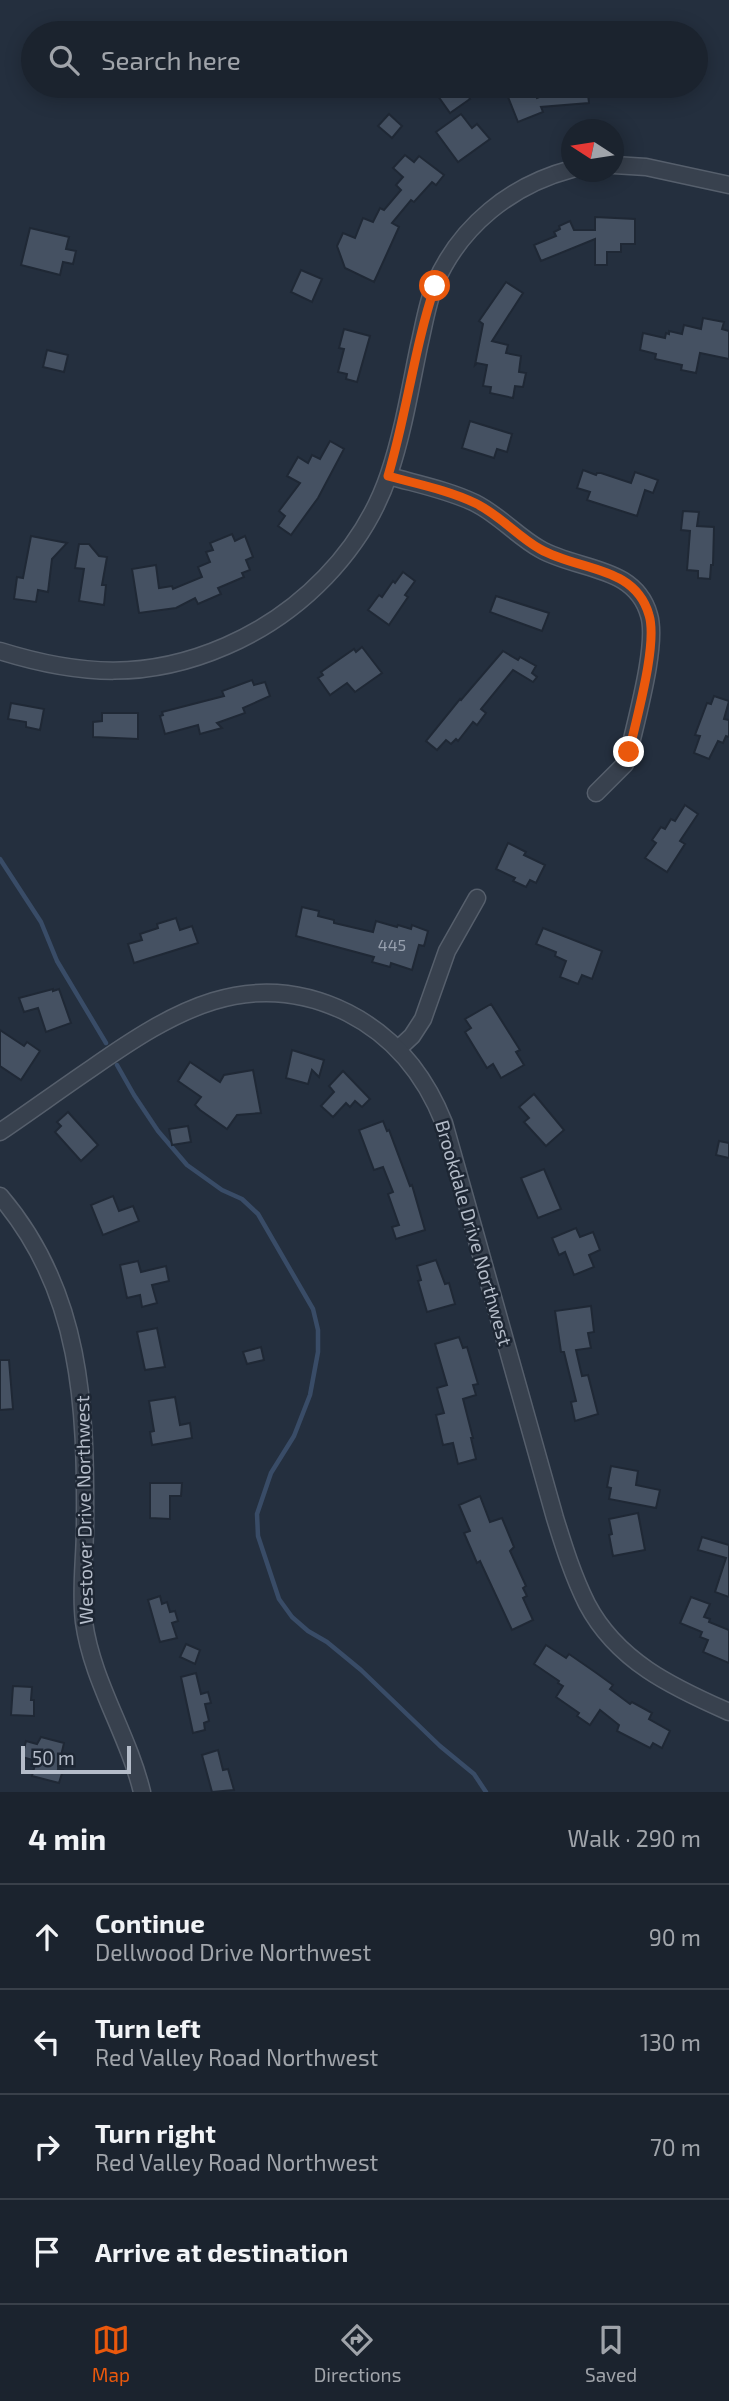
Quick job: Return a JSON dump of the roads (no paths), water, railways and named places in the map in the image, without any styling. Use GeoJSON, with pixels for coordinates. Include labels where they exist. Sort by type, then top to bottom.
{"type":"FeatureCollection","features":[{"type":"Feature","properties":{"kind":"street"},"geometry":{"type":"LineString","coordinates":[[624,166],[646,167],[729,185]]}},
{"type":"Feature","properties":{"kind":"street"},"geometry":{"type":"LineString","coordinates":[[0,651],[35,662],[68,668],[132,671],[158,668],[198,658],[237,642],[269,624],[302,600],[331,572],[360,532],[388,476],[399,441],[427,308],[445,264],[466,234],[492,208],[523,188],[561,173]]}},
{"type":"Feature","properties":{"kind":"street"},"geometry":{"type":"LineString","coordinates":[[388,476],[475,503],[542,550],[564,560],[614,574],[639,594],[650,616],[652,641],[629,752],[625,764],[596,793]]}},
{"type":"Feature","properties":{"kind":"street"},"geometry":{"type":"LineString","coordinates":[[398,1049],[424,1019],[447,951],[477,898]]}},
{"type":"Feature","properties":{"kind":"street","name":"Brookdale Drive Northwest"},"geometry":{"type":"LineString","coordinates":[[0,1132],[141,1034],[177,1014],[222,997],[269,993],[317,1001],[359,1019],[398,1049],[426,1083],[444,1123],[555,1518],[586,1603],[613,1641],[646,1671],[679,1690],[729,1712]]}},
{"type":"Feature","properties":{"kind":"street","name":"Westover Drive Northwest"},"geometry":{"type":"LineString","coordinates":[[0,1196],[15,1213],[37,1247],[50,1274],[77,1364],[85,1438],[82,1586],[84,1623],[93,1661],[126,1742],[142,1792]]}},
{"type":"Feature","properties":{"kind":"waterway"},"geometry":{"type":"LineString","coordinates":[[0,859],[41,922],[57,961],[106,1043]]}},
{"type":"Feature","properties":{"kind":"waterway"},"geometry":{"type":"LineString","coordinates":[[117,1065],[158,1131],[187,1165],[222,1190],[242,1199],[258,1214],[313,1309],[318,1330],[318,1352],[310,1395],[294,1436],[271,1473],[257,1514],[258,1536],[279,1599],[292,1617],[361,1670],[440,1746],[474,1774],[486,1792]]}}]}
